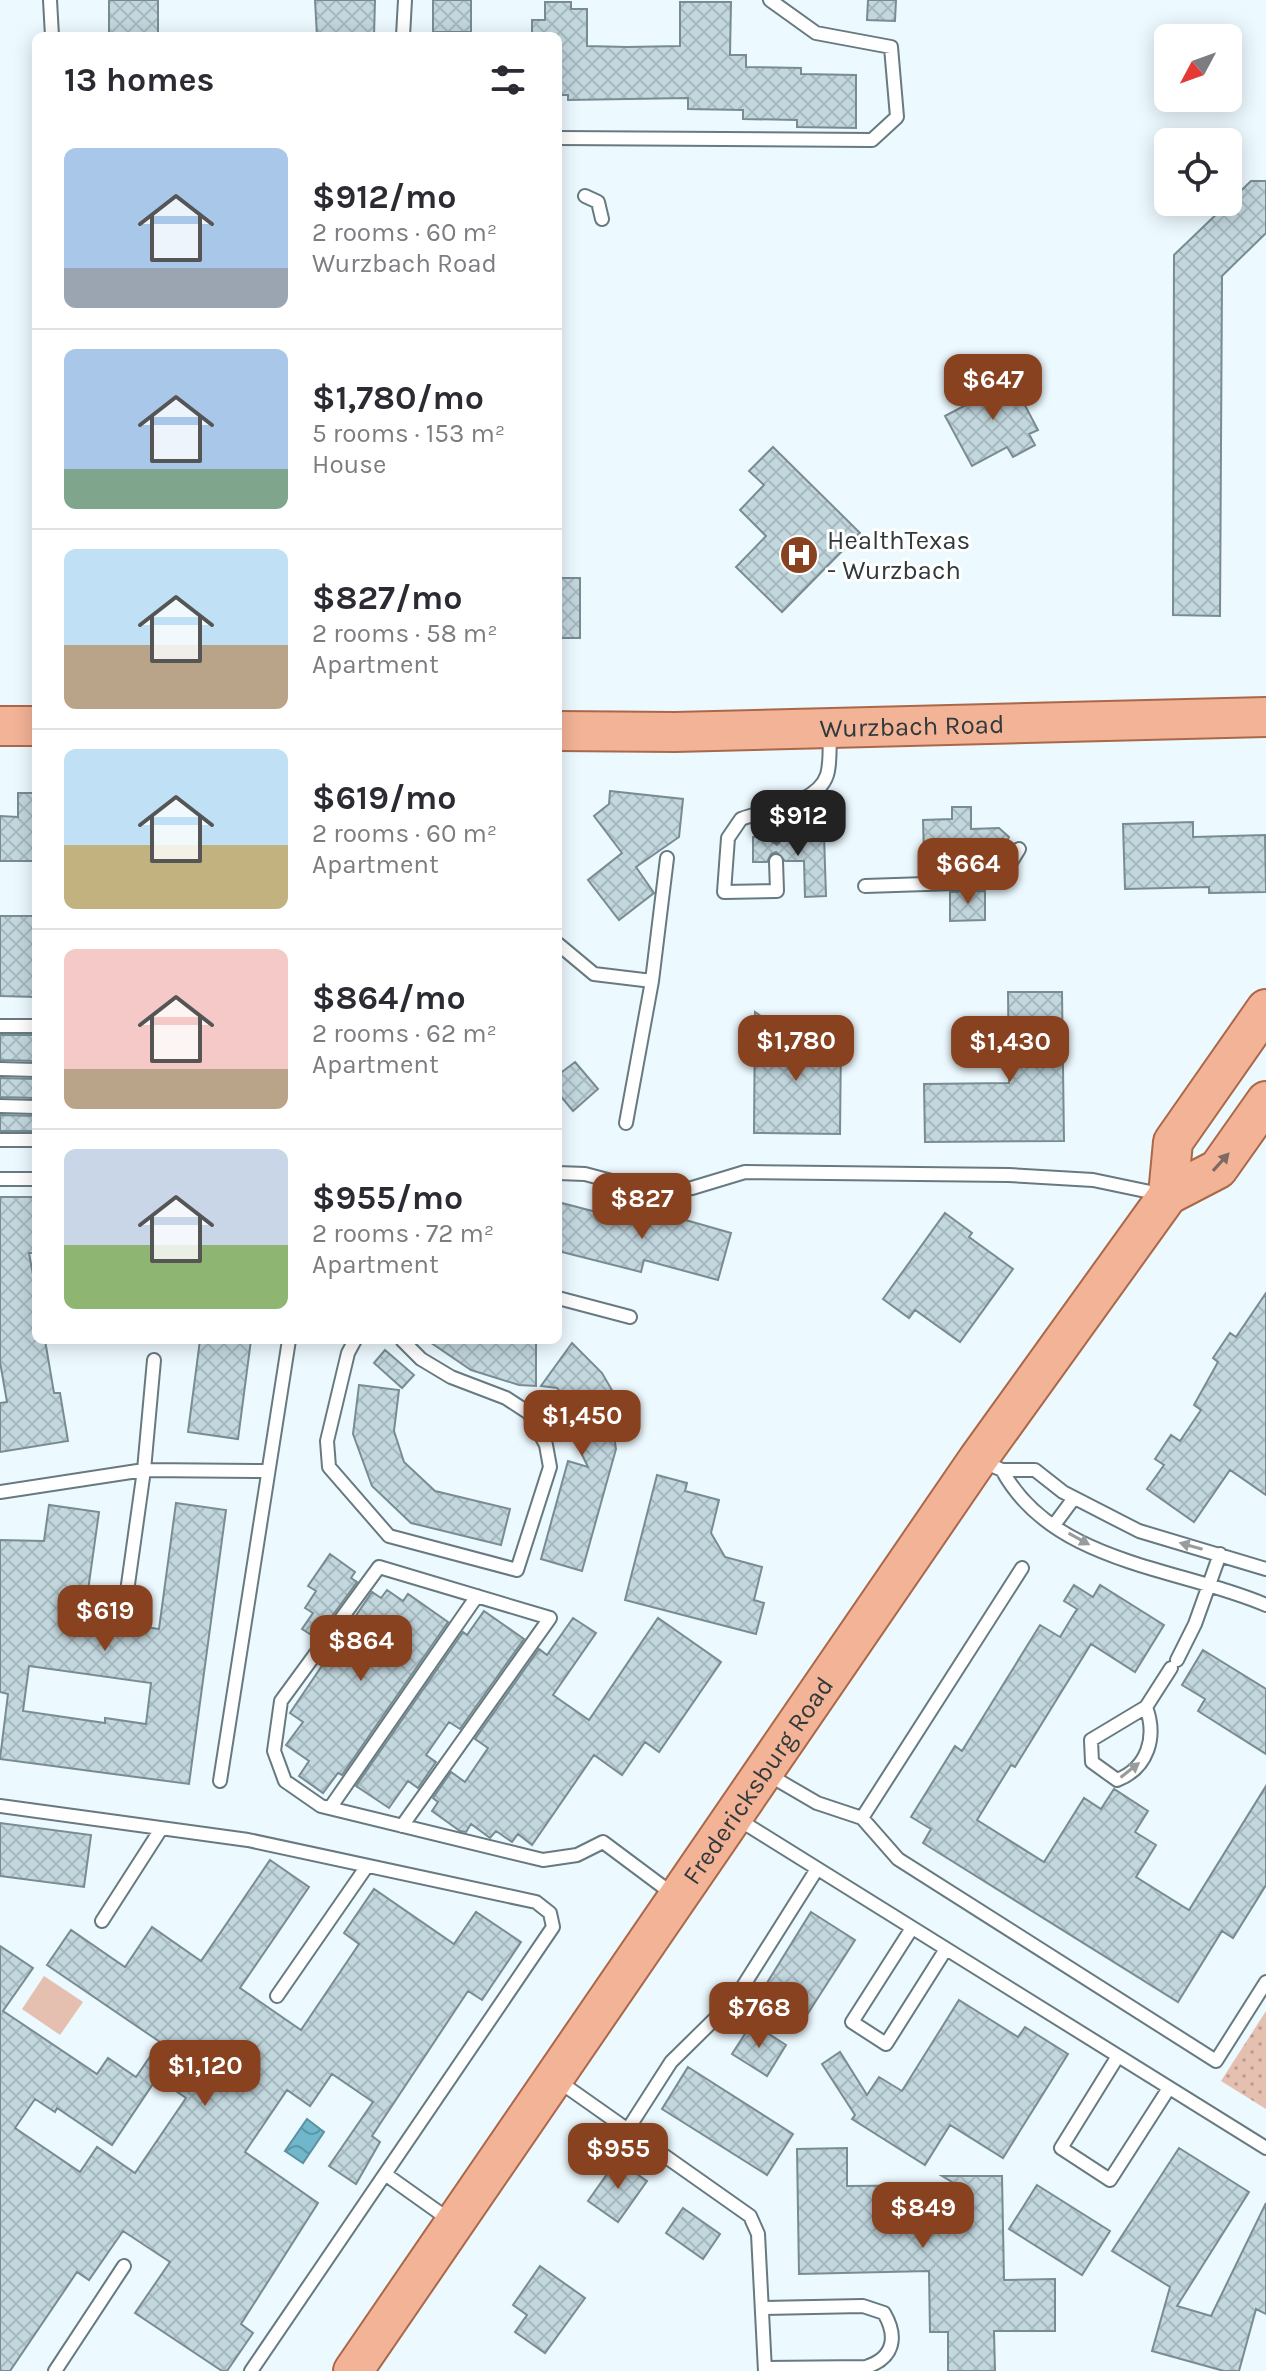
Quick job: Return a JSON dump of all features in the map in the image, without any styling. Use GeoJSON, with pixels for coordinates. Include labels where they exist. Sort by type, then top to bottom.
{"type":"FeatureCollection","features":[{"type":"Feature","properties":{"kind":"main road","name":"Wurzbach Road"},"geometry":{"type":"LineString","coordinates":[[562,731],[1266,717]]}},
{"type":"Feature","properties":{"kind":"main road"},"geometry":{"type":"LineString","coordinates":[[0,726],[32,726]]}},
{"type":"Feature","properties":{"kind":"main road"},"geometry":{"type":"LineString","coordinates":[[1168,1195],[1173,1142],[1266,1009]]}},
{"type":"Feature","properties":{"kind":"main road"},"geometry":{"type":"LineString","coordinates":[[1244,1040],[1245,1076],[1262,1107]]}},
{"type":"Feature","properties":{"kind":"main road","name":"Fredericksburg Road"},"geometry":{"type":"LineString","coordinates":[[353,2371],[762,1772],[990,1464],[1168,1195],[1218,1169],[1262,1107]]}},
{"type":"Feature","properties":{"kind":"lane"},"geometry":{"type":"LineString","coordinates":[[50,0],[52,32]]}},
{"type":"Feature","properties":{"kind":"lane"},"geometry":{"type":"LineString","coordinates":[[403,32],[405,0]]}},
{"type":"Feature","properties":{"kind":"lane"},"geometry":{"type":"LineString","coordinates":[[562,138],[872,140],[897,117],[891,47],[816,33],[770,0]]}},
{"type":"Feature","properties":{"kind":"lane"},"geometry":{"type":"LineString","coordinates":[[776,861],[777,891],[724,892],[728,838],[741,819],[798,801],[818,788],[827,775],[831,728]]}},
{"type":"Feature","properties":{"kind":"lane"},"geometry":{"type":"LineString","coordinates":[[776,807],[776,836]]}},
{"type":"Feature","properties":{"kind":"lane"},"geometry":{"type":"LineString","coordinates":[[865,886],[987,882],[1008,867],[1019,849]]}},
{"type":"Feature","properties":{"kind":"lane"},"geometry":{"type":"LineString","coordinates":[[626,1123],[652,981],[667,858]]}},
{"type":"Feature","properties":{"kind":"lane"},"geometry":{"type":"LineString","coordinates":[[562,947],[594,974],[652,981]]}},
{"type":"Feature","properties":{"kind":"lane"},"geometry":{"type":"LineString","coordinates":[[0,1026],[32,1026]]}},
{"type":"Feature","properties":{"kind":"lane"},"geometry":{"type":"LineString","coordinates":[[0,1069],[32,1070]]}},
{"type":"Feature","properties":{"kind":"lane"},"geometry":{"type":"LineString","coordinates":[[0,1106],[32,1107]]}},
{"type":"Feature","properties":{"kind":"lane"},"geometry":{"type":"LineString","coordinates":[[0,1140],[32,1140]]}},
{"type":"Feature","properties":{"kind":"lane"},"geometry":{"type":"LineString","coordinates":[[562,1173],[585,1174],[653,1192],[692,1188],[745,1172],[776,1172],[1009,1175],[1093,1180],[1168,1195]]}},
{"type":"Feature","properties":{"kind":"lane"},"geometry":{"type":"LineString","coordinates":[[0,1179],[32,1179]]}},
{"type":"Feature","properties":{"kind":"lane"},"geometry":{"type":"LineString","coordinates":[[562,1299],[630,1317]]}},
{"type":"Feature","properties":{"kind":"lane"},"geometry":{"type":"LineString","coordinates":[[220,1781],[288,1344]]}},
{"type":"Feature","properties":{"kind":"lane"},"geometry":{"type":"LineString","coordinates":[[354,1344],[327,1441],[329,1467],[370,1518],[389,1536],[517,1570],[550,1467],[546,1445],[529,1413],[506,1398],[451,1377],[421,1359],[406,1344]]}},
{"type":"Feature","properties":{"kind":"lane"},"geometry":{"type":"LineString","coordinates":[[124,1613],[144,1470],[154,1360]]}},
{"type":"Feature","properties":{"kind":"lane"},"geometry":{"type":"LineString","coordinates":[[990,1464],[1035,1470],[1074,1498],[1139,1531],[1266,1569]]}},
{"type":"Feature","properties":{"kind":"lane"},"geometry":{"type":"LineString","coordinates":[[990,1464],[1016,1496],[1054,1525],[1131,1564],[1266,1605]]}},
{"type":"Feature","properties":{"kind":"lane"},"geometry":{"type":"LineString","coordinates":[[0,1492],[144,1470],[268,1471]]}},
{"type":"Feature","properties":{"kind":"lane"},"geometry":{"type":"LineString","coordinates":[[1054,1525],[1074,1498]]}},
{"type":"Feature","properties":{"kind":"lane"},"geometry":{"type":"LineString","coordinates":[[1146,1707],[1153,1728],[1152,1740],[1138,1767],[1117,1780],[1103,1773],[1092,1762],[1091,1740],[1104,1729],[1146,1707],[1195,1624],[1220,1554]]}},
{"type":"Feature","properties":{"kind":"lane"},"geometry":{"type":"LineString","coordinates":[[402,1826],[550,1618],[379,1567],[281,1701],[274,1730],[278,1767],[285,1781],[303,1796],[330,1808],[402,1826],[543,1860],[577,1855],[603,1842],[677,1897]]}},
{"type":"Feature","properties":{"kind":"lane"},"geometry":{"type":"LineString","coordinates":[[862,1818],[1022,1568]]}},
{"type":"Feature","properties":{"kind":"lane"},"geometry":{"type":"LineString","coordinates":[[330,1808],[477,1596]]}},
{"type":"Feature","properties":{"kind":"lane"},"geometry":{"type":"LineString","coordinates":[[762,1772],[817,1803],[862,1818],[898,1859],[1216,2061],[1266,1982]]}},
{"type":"Feature","properties":{"kind":"lane"},"geometry":{"type":"LineString","coordinates":[[0,1806],[248,1840],[536,1902],[550,1913],[553,1927],[251,2371]]}},
{"type":"Feature","properties":{"kind":"lane"},"geometry":{"type":"LineString","coordinates":[[732,1816],[1266,2148]]}},
{"type":"Feature","properties":{"kind":"lane"},"geometry":{"type":"LineString","coordinates":[[102,1921],[161,1829]]}},
{"type":"Feature","properties":{"kind":"lane"},"geometry":{"type":"LineString","coordinates":[[277,1996],[367,1866]]}},
{"type":"Feature","properties":{"kind":"lane"},"geometry":{"type":"LineString","coordinates":[[628,2129],[671,2062],[735,1999],[817,1869]]}},
{"type":"Feature","properties":{"kind":"lane"},"geometry":{"type":"LineString","coordinates":[[912,1928],[852,2022],[886,2044],[946,1949]]}},
{"type":"Feature","properties":{"kind":"lane"},"geometry":{"type":"LineString","coordinates":[[1118,2056],[1061,2148],[1110,2180],[1169,2088]]}},
{"type":"Feature","properties":{"kind":"lane"},"geometry":{"type":"LineString","coordinates":[[553,2078],[750,2216],[758,2234],[765,2369],[866,2367],[879,2363],[892,2348],[894,2330],[884,2313],[863,2306],[764,2308]]}},
{"type":"Feature","properties":{"kind":"lane"},"geometry":{"type":"LineString","coordinates":[[385,2174],[454,2223]]}},
{"type":"Feature","properties":{"kind":"lane"},"geometry":{"type":"LineString","coordinates":[[55,2371],[124,2266]]}},
{"type":"Feature","properties":{"kind":"shaded area"},"geometry":{"type":"Polygon","coordinates":[[[44,1976],[83,2002],[60,2035],[22,2009],[44,1976]]]}},
{"type":"Feature","properties":{"kind":"shaded area"},"geometry":{"type":"Polygon","coordinates":[[[1266,2011],[1266,2109],[1221,2081],[1266,2011]]]}},
{"type":"Feature","properties":{"kind":"water"},"geometry":{"type":"Polygon","coordinates":[[[307,2119],[324,2132],[303,2163],[285,2151],[307,2119]]]}},
{"type":"Feature","properties":{"kind":"building"},"geometry":{"type":"Polygon","coordinates":[[[109,0],[158,0],[158,32],[109,32],[109,0]]]}},
{"type":"Feature","properties":{"kind":"building"},"geometry":{"type":"Polygon","coordinates":[[[315,0],[375,0],[374,32],[317,32],[315,0]]]}},
{"type":"Feature","properties":{"kind":"building"},"geometry":{"type":"Polygon","coordinates":[[[433,0],[471,0],[471,32],[433,32],[433,0]]]}},
{"type":"Feature","properties":{"kind":"building"},"geometry":{"type":"Polygon","coordinates":[[[868,0],[896,0],[895,21],[867,20],[868,0]]]}},
{"type":"Feature","properties":{"kind":"building"},"geometry":{"type":"Polygon","coordinates":[[[545,2],[571,2],[571,9],[587,9],[587,46],[680,46],[680,2],[731,2],[730,55],[746,55],[746,67],[801,68],[801,74],[856,75],[856,128],[797,127],[797,120],[743,119],[743,110],[688,109],[688,98],[568,100],[568,95],[562,95],[562,32],[532,32],[532,20],[545,20],[545,2]]]}},
{"type":"Feature","properties":{"kind":"building"},"geometry":{"type":"Polygon","coordinates":[[[1251,181],[1266,181],[1266,233],[1222,276],[1220,616],[1173,615],[1174,255],[1215,216],[1242,216],[1242,190],[1251,181]]]}},
{"type":"Feature","properties":{"kind":"building"},"geometry":{"type":"Polygon","coordinates":[[[993,374],[999,386],[1011,379],[1038,430],[1029,434],[1035,445],[1013,457],[1007,447],[972,466],[945,416],[981,397],[974,384],[993,374]]]}},
{"type":"Feature","properties":{"kind":"building"},"geometry":{"type":"Polygon","coordinates":[[[773,447],[860,533],[782,612],[736,567],[766,536],[740,510],[764,485],[749,471],[773,447]]]}},
{"type":"Feature","properties":{"kind":"building"},"geometry":{"type":"Polygon","coordinates":[[[562,578],[580,578],[580,638],[562,638],[562,578]]]}},
{"type":"Feature","properties":{"kind":"building"},"geometry":{"type":"Polygon","coordinates":[[[610,791],[683,799],[679,837],[636,867],[654,893],[619,920],[588,880],[622,853],[594,816],[609,804],[610,791]]]}},
{"type":"Feature","properties":{"kind":"building"},"geometry":{"type":"Polygon","coordinates":[[[18,793],[32,793],[32,861],[0,861],[0,816],[18,817],[18,793]]]}},
{"type":"Feature","properties":{"kind":"building"},"geometry":{"type":"Polygon","coordinates":[[[952,807],[971,807],[971,829],[999,828],[1009,837],[1001,855],[984,855],[984,873],[949,874],[949,856],[924,856],[923,820],[952,819],[952,807]]]}},
{"type":"Feature","properties":{"kind":"building"},"geometry":{"type":"Polygon","coordinates":[[[1193,822],[1193,837],[1265,835],[1266,892],[1209,893],[1209,887],[1125,889],[1123,824],[1193,822]]]}},
{"type":"Feature","properties":{"kind":"building"},"geometry":{"type":"Polygon","coordinates":[[[824,835],[826,896],[805,897],[804,861],[785,861],[776,852],[767,862],[753,862],[753,837],[767,837],[777,845],[785,836],[824,835]]]}},
{"type":"Feature","properties":{"kind":"building"},"geometry":{"type":"Polygon","coordinates":[[[985,891],[985,920],[950,921],[950,892],[985,891]]]}},
{"type":"Feature","properties":{"kind":"building"},"geometry":{"type":"Polygon","coordinates":[[[0,916],[32,916],[32,997],[0,996],[0,916]]]}},
{"type":"Feature","properties":{"kind":"building"},"geometry":{"type":"Polygon","coordinates":[[[1008,992],[1062,992],[1064,1141],[925,1142],[924,1084],[1009,1083],[1008,992]]]}},
{"type":"Feature","properties":{"kind":"building"},"geometry":{"type":"Polygon","coordinates":[[[755,1012],[792,1038],[841,1039],[840,1134],[754,1133],[755,1012]]]}},
{"type":"Feature","properties":{"kind":"building"},"geometry":{"type":"Polygon","coordinates":[[[0,1035],[32,1035],[32,1061],[0,1060],[0,1035]]]}},
{"type":"Feature","properties":{"kind":"building"},"geometry":{"type":"Polygon","coordinates":[[[575,1062],[598,1089],[573,1111],[562,1098],[562,1072],[575,1062]]]}},
{"type":"Feature","properties":{"kind":"building"},"geometry":{"type":"Polygon","coordinates":[[[0,1078],[32,1079],[32,1098],[0,1097],[0,1078]]]}},
{"type":"Feature","properties":{"kind":"building"},"geometry":{"type":"Polygon","coordinates":[[[0,1115],[32,1116],[32,1131],[0,1131],[0,1115]]]}},
{"type":"Feature","properties":{"kind":"building"},"geometry":{"type":"Polygon","coordinates":[[[0,1197],[32,1197],[32,1253],[29,1253],[32,1269],[32,1344],[46,1344],[54,1393],[60,1393],[68,1441],[0,1452],[0,1403],[7,1402],[0,1362],[0,1197]]]}},
{"type":"Feature","properties":{"kind":"building"},"geometry":{"type":"Polygon","coordinates":[[[562,1203],[650,1226],[654,1211],[731,1233],[718,1280],[644,1260],[641,1272],[562,1252],[562,1203]]]}},
{"type":"Feature","properties":{"kind":"building"},"geometry":{"type":"Polygon","coordinates":[[[945,1213],[972,1233],[969,1237],[1013,1269],[960,1342],[915,1310],[909,1318],[883,1299],[945,1213]]]}},
{"type":"Feature","properties":{"kind":"building"},"geometry":{"type":"Polygon","coordinates":[[[1266,1293],[1266,1495],[1230,1470],[1194,1522],[1147,1489],[1164,1465],[1155,1459],[1171,1435],[1180,1441],[1201,1410],[1194,1405],[1218,1362],[1213,1358],[1230,1333],[1236,1337],[1266,1293]]]}},
{"type":"Feature","properties":{"kind":"building"},"geometry":{"type":"Polygon","coordinates":[[[572,1343],[602,1373],[616,1397],[620,1414],[611,1417],[616,1449],[582,1571],[541,1559],[568,1461],[588,1467],[570,1430],[585,1424],[557,1388],[541,1386],[572,1343]]]}},
{"type":"Feature","properties":{"kind":"building"},"geometry":{"type":"Polygon","coordinates":[[[199,1344],[250,1344],[238,1439],[188,1432],[199,1344]]]}},
{"type":"Feature","properties":{"kind":"building"},"geometry":{"type":"Polygon","coordinates":[[[433,1344],[536,1344],[536,1386],[519,1385],[471,1370],[433,1344]]]}},
{"type":"Feature","properties":{"kind":"building"},"geometry":{"type":"Polygon","coordinates":[[[385,1350],[414,1375],[402,1388],[374,1363],[385,1350]]]}},
{"type":"Feature","properties":{"kind":"building"},"geometry":{"type":"Polygon","coordinates":[[[359,1385],[399,1390],[394,1431],[404,1462],[435,1491],[510,1509],[501,1545],[411,1523],[372,1486],[353,1434],[359,1385]]]}},
{"type":"Feature","properties":{"kind":"building"},"geometry":{"type":"Polygon","coordinates":[[[657,1475],[687,1483],[685,1491],[719,1500],[711,1533],[725,1557],[762,1567],[754,1600],[764,1603],[756,1634],[625,1600],[657,1475]]]}},
{"type":"Feature","properties":{"kind":"building"},"geometry":{"type":"Polygon","coordinates":[[[176,1503],[226,1510],[189,1784],[0,1759],[8,1694],[0,1692],[0,1540],[44,1541],[49,1505],[99,1512],[84,1619],[159,1629],[176,1503]],[[29,1666],[23,1711],[105,1723],[105,1718],[146,1724],[151,1683],[29,1666]]]}},
{"type":"Feature","properties":{"kind":"building"},"geometry":{"type":"Polygon","coordinates":[[[330,1554],[355,1572],[351,1578],[357,1582],[316,1638],[302,1629],[313,1613],[305,1608],[316,1591],[308,1586],[330,1554]]]}},
{"type":"Feature","properties":{"kind":"building"},"geometry":{"type":"Polygon","coordinates":[[[1074,1585],[1093,1597],[1100,1585],[1164,1625],[1135,1672],[1091,1644],[1015,1767],[1011,1765],[977,1820],[1044,1862],[1084,1798],[1101,1809],[1114,1789],[1148,1811],[1135,1832],[1156,1845],[1136,1877],[1189,1910],[1266,1786],[1266,1885],[1233,1938],[1222,1931],[1178,2002],[923,1843],[931,1829],[911,1817],[955,1746],[962,1751],[1040,1625],[1060,1637],[1077,1609],[1064,1601],[1074,1585]]]}},
{"type":"Feature","properties":{"kind":"building"},"geometry":{"type":"Polygon","coordinates":[[[387,1590],[403,1601],[408,1594],[448,1622],[342,1775],[338,1773],[323,1793],[299,1776],[309,1761],[286,1745],[303,1722],[290,1713],[372,1592],[381,1598],[387,1590]]]}},
{"type":"Feature","properties":{"kind":"building"},"geometry":{"type":"Polygon","coordinates":[[[484,1611],[524,1639],[460,1729],[449,1722],[426,1755],[436,1762],[418,1788],[408,1781],[389,1808],[356,1786],[463,1632],[467,1635],[484,1611]]]}},
{"type":"Feature","properties":{"kind":"building"},"geometry":{"type":"Polygon","coordinates":[[[573,1618],[596,1633],[553,1695],[589,1720],[658,1618],[721,1662],[659,1752],[645,1742],[622,1775],[594,1755],[532,1845],[518,1834],[512,1842],[496,1831],[490,1838],[471,1824],[466,1832],[460,1831],[432,1811],[438,1802],[433,1798],[451,1772],[465,1782],[488,1748],[475,1739],[539,1649],[547,1655],[573,1618]]]}},
{"type":"Feature","properties":{"kind":"building"},"geometry":{"type":"Polygon","coordinates":[[[1203,1650],[1266,1689],[1266,1754],[1198,1711],[1205,1699],[1182,1685],[1203,1650]]]}},
{"type":"Feature","properties":{"kind":"building"},"geometry":{"type":"Polygon","coordinates":[[[0,1823],[91,1835],[84,1887],[0,1876],[0,1823]]]}},
{"type":"Feature","properties":{"kind":"building"},"geometry":{"type":"Polygon","coordinates":[[[270,1860],[309,1887],[240,1988],[301,2030],[359,1944],[344,1933],[374,1889],[454,1944],[476,1912],[521,1942],[482,2000],[468,1991],[372,2136],[380,2142],[356,2184],[329,2166],[373,2102],[332,2074],[310,2106],[287,2090],[245,2152],[318,2203],[241,2324],[253,2333],[227,2371],[222,2371],[135,2313],[170,2262],[123,2231],[89,2280],[77,2272],[10,2371],[0,2371],[0,1946],[33,1968],[3,2011],[97,2074],[108,2058],[136,2077],[160,2042],[47,1965],[71,1930],[125,1967],[152,1927],[201,1961],[270,1860]],[[157,2078],[112,2145],[57,2108],[55,2112],[35,2099],[15,2128],[80,2172],[97,2147],[135,2173],[186,2098],[157,2078]]]}},
{"type":"Feature","properties":{"kind":"building"},"geometry":{"type":"Polygon","coordinates":[[[811,1912],[855,1940],[805,2018],[762,1991],[811,1912]]]}},
{"type":"Feature","properties":{"kind":"building"},"geometry":{"type":"Polygon","coordinates":[[[959,2000],[1018,2037],[1025,2027],[1068,2054],[1003,2158],[950,2125],[925,2165],[852,2119],[855,2115],[822,2064],[840,2052],[867,2095],[879,2077],[902,2091],[959,2000]]]}},
{"type":"Feature","properties":{"kind":"building"},"geometry":{"type":"Polygon","coordinates":[[[752,2023],[786,2045],[767,2076],[732,2054],[752,2023]]]}},
{"type":"Feature","properties":{"kind":"building"},"geometry":{"type":"Polygon","coordinates":[[[688,2067],[793,2134],[767,2175],[662,2109],[688,2067]]]}},
{"type":"Feature","properties":{"kind":"building"},"geometry":{"type":"Polygon","coordinates":[[[847,2148],[847,2186],[957,2185],[942,2176],[1002,2176],[1004,2280],[1055,2279],[1055,2331],[994,2331],[995,2371],[948,2371],[948,2332],[930,2332],[929,2271],[799,2274],[797,2149],[847,2148]]]}},
{"type":"Feature","properties":{"kind":"building"},"geometry":{"type":"Polygon","coordinates":[[[1179,2148],[1249,2192],[1177,2306],[1211,2316],[1266,2203],[1266,2314],[1256,2309],[1239,2371],[1224,2371],[1152,2351],[1170,2287],[1112,2251],[1179,2148]]]}},
{"type":"Feature","properties":{"kind":"building"},"geometry":{"type":"Polygon","coordinates":[[[617,2160],[647,2181],[618,2222],[588,2201],[617,2160]]]}},
{"type":"Feature","properties":{"kind":"building"},"geometry":{"type":"Polygon","coordinates":[[[1037,2185],[1110,2231],[1082,2275],[1009,2229],[1037,2185]]]}},
{"type":"Feature","properties":{"kind":"building"},"geometry":{"type":"Polygon","coordinates":[[[683,2208],[720,2234],[703,2259],[666,2233],[683,2208]]]}},
{"type":"Feature","properties":{"kind":"building"},"geometry":{"type":"Polygon","coordinates":[[[540,2266],[585,2298],[545,2353],[515,2332],[527,2315],[513,2305],[540,2266]]]}},
{"type":"Feature","properties":{"kind":"place","name":"HealthTexas - Wurzbach"},"geometry":{"type":"Point","coordinates":[799,555]}}]}
